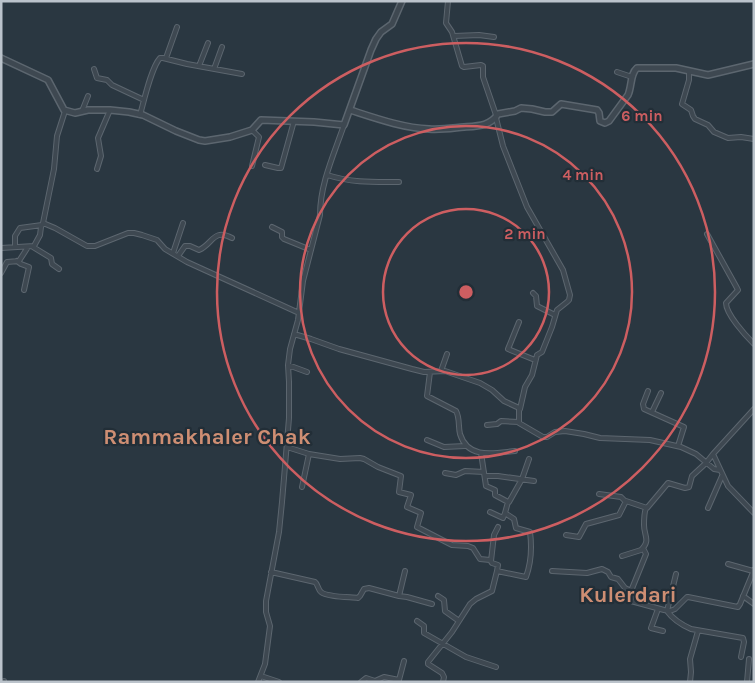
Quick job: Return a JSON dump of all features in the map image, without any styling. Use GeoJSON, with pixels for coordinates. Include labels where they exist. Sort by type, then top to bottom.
{"type":"FeatureCollection","features":[{"type":"Feature","properties":{"kind":"street"},"geometry":{"type":"LineString","coordinates":[[258,682],[265,664],[270,626],[266,607],[280,525],[287,447],[288,365],[299,313],[303,281],[320,215],[320,204],[326,175],[371,50],[376,39],[392,24],[402,1]]}},
{"type":"Feature","properties":{"kind":"street"},"geometry":{"type":"LineString","coordinates":[[448,1],[446,23],[454,36],[459,60],[462,67],[483,66],[484,79],[503,146],[527,207],[565,276],[570,297],[567,302],[558,308],[542,352],[537,354],[532,375],[525,387],[519,422]]}},
{"type":"Feature","properties":{"kind":"street"},"geometry":{"type":"LineString","coordinates":[[166,58],[177,27]]}},
{"type":"Feature","properties":{"kind":"street"},"geometry":{"type":"LineString","coordinates":[[454,36],[479,35],[494,37]]}},
{"type":"Feature","properties":{"kind":"street"},"geometry":{"type":"LineString","coordinates":[[199,66],[208,43]]}},
{"type":"Feature","properties":{"kind":"street"},"geometry":{"type":"LineString","coordinates":[[214,69],[222,47]]}},
{"type":"Feature","properties":{"kind":"street"},"geometry":{"type":"LineString","coordinates":[[140,114],[157,61],[161,57],[184,64],[242,74]]}},
{"type":"Feature","properties":{"kind":"street"},"geometry":{"type":"LineString","coordinates":[[1,58],[48,80],[65,111],[75,113],[110,110],[140,114],[199,140],[230,137],[252,130],[261,120],[344,125]]}},
{"type":"Feature","properties":{"kind":"street"},"geometry":{"type":"LineString","coordinates":[[350,110],[397,124],[431,130],[483,125],[490,122],[500,113],[515,112],[521,108],[552,112],[558,105],[563,104],[597,110],[600,121],[607,123],[628,95],[632,77],[637,68],[676,68],[711,74],[754,64]]}},
{"type":"Feature","properties":{"kind":"street"},"geometry":{"type":"LineString","coordinates":[[94,69],[97,78],[107,80],[112,85],[144,100]]}},
{"type":"Feature","properties":{"kind":"street"},"geometry":{"type":"LineString","coordinates":[[689,71],[689,80],[682,104],[692,110],[695,119],[708,125],[714,132],[728,138],[754,139]]}},
{"type":"Feature","properties":{"kind":"street"},"geometry":{"type":"LineString","coordinates":[[617,72],[632,77]]}},
{"type":"Feature","properties":{"kind":"street"},"geometry":{"type":"LineString","coordinates":[[82,111],[88,96]]}},
{"type":"Feature","properties":{"kind":"street"},"geometry":{"type":"LineString","coordinates":[[97,169],[102,156],[98,138],[110,110]]}},
{"type":"Feature","properties":{"kind":"street"},"geometry":{"type":"LineString","coordinates":[[17,261],[40,236],[54,169],[56,139],[65,111]]}},
{"type":"Feature","properties":{"kind":"street"},"geometry":{"type":"LineString","coordinates":[[265,165],[280,168],[294,121]]}},
{"type":"Feature","properties":{"kind":"street"},"geometry":{"type":"LineString","coordinates":[[252,130],[258,137],[252,166]]}},
{"type":"Feature","properties":{"kind":"street"},"geometry":{"type":"LineString","coordinates":[[326,175],[357,182],[400,182]]}},
{"type":"Feature","properties":{"kind":"street"},"geometry":{"type":"LineString","coordinates":[[173,253],[183,223]]}},
{"type":"Feature","properties":{"kind":"street"},"geometry":{"type":"LineString","coordinates":[[15,247],[15,236],[20,228],[42,224],[55,228],[87,246],[96,246],[128,233],[134,233],[157,240],[164,248],[207,271],[299,313]]}},
{"type":"Feature","properties":{"kind":"street"},"geometry":{"type":"LineString","coordinates":[[272,227],[282,232],[283,238],[287,241],[312,250]]}},
{"type":"Feature","properties":{"kind":"street"},"geometry":{"type":"LineString","coordinates":[[178,256],[185,246],[199,250],[206,247],[215,237],[221,234],[232,238]]}},
{"type":"Feature","properties":{"kind":"street"},"geometry":{"type":"LineString","coordinates":[[707,234],[738,290],[726,303],[726,308],[754,344]]}},
{"type":"Feature","properties":{"kind":"street"},"geometry":{"type":"LineString","coordinates":[[1,248],[31,247],[51,258],[52,264],[59,269]]}},
{"type":"Feature","properties":{"kind":"street"},"geometry":{"type":"LineString","coordinates":[[1,274],[9,261],[17,261],[29,267],[24,290]]}},
{"type":"Feature","properties":{"kind":"street"},"geometry":{"type":"LineString","coordinates":[[533,293],[536,296],[537,306],[555,315]]}},
{"type":"Feature","properties":{"kind":"street"},"geometry":{"type":"LineString","coordinates":[[518,322],[508,349],[535,360]]}},
{"type":"Feature","properties":{"kind":"street"},"geometry":{"type":"LineString","coordinates":[[294,334],[312,338],[339,349],[412,369],[424,372],[441,371],[481,383],[504,401],[520,409]]}},
{"type":"Feature","properties":{"kind":"street"},"geometry":{"type":"LineString","coordinates":[[441,371],[447,354]]}},
{"type":"Feature","properties":{"kind":"street"},"geometry":{"type":"LineString","coordinates":[[288,365],[307,372]]}},
{"type":"Feature","properties":{"kind":"street"},"geometry":{"type":"LineString","coordinates":[[430,372],[427,396],[456,411],[460,433],[465,446],[472,451],[481,453],[515,451]]}},
{"type":"Feature","properties":{"kind":"street"},"geometry":{"type":"LineString","coordinates":[[648,391],[642,406],[644,409],[684,427],[678,446]]}},
{"type":"Feature","properties":{"kind":"street"},"geometry":{"type":"LineString","coordinates":[[652,412],[661,393]]}},
{"type":"Feature","properties":{"kind":"street"},"geometry":{"type":"LineString","coordinates":[[622,556],[643,548],[646,539],[644,514],[646,508],[668,483],[685,488],[689,487],[692,476],[754,409]]}},
{"type":"Feature","properties":{"kind":"street"},"geometry":{"type":"LineString","coordinates":[[487,425],[497,424],[501,421],[519,422],[545,437],[555,432],[565,431],[600,438],[645,439],[678,446],[694,453],[714,469],[720,470]]}},
{"type":"Feature","properties":{"kind":"street"},"geometry":{"type":"LineString","coordinates":[[427,440],[444,447],[465,446]]}},
{"type":"Feature","properties":{"kind":"street"},"geometry":{"type":"LineString","coordinates":[[287,447],[309,454],[340,459],[364,459],[401,476],[399,492],[411,495],[407,507],[421,512],[418,527],[452,545],[473,548],[480,559],[491,561],[498,565],[492,591],[472,602],[464,611],[452,632],[427,663],[442,673],[444,677],[443,682]]}},
{"type":"Feature","properties":{"kind":"street"},"geometry":{"type":"LineString","coordinates":[[481,453],[487,487],[495,490],[495,494],[509,502]]}},
{"type":"Feature","properties":{"kind":"street"},"geometry":{"type":"LineString","coordinates":[[302,487],[309,454]]}},
{"type":"Feature","properties":{"kind":"street"},"geometry":{"type":"LineString","coordinates":[[713,454],[722,476],[730,489],[754,514]]}},
{"type":"Feature","properties":{"kind":"street"},"geometry":{"type":"LineString","coordinates":[[490,512],[502,518],[505,514],[509,502],[522,479],[529,459]]}},
{"type":"Feature","properties":{"kind":"street"},"geometry":{"type":"LineString","coordinates":[[445,473],[456,475],[465,471],[534,481]]}},
{"type":"Feature","properties":{"kind":"street"},"geometry":{"type":"LineString","coordinates":[[708,508],[722,476]]}},
{"type":"Feature","properties":{"kind":"street"},"geometry":{"type":"LineString","coordinates":[[599,494],[621,497],[625,502]]}},
{"type":"Feature","properties":{"kind":"street"},"geometry":{"type":"LineString","coordinates":[[625,502],[628,501],[646,508]]}},
{"type":"Feature","properties":{"kind":"street"},"geometry":{"type":"LineString","coordinates":[[566,535],[578,537],[586,524],[619,515],[625,502]]}},
{"type":"Feature","properties":{"kind":"street"},"geometry":{"type":"LineString","coordinates":[[498,571],[526,577],[531,546],[530,532],[517,529],[514,519],[505,514]]}},
{"type":"Feature","properties":{"kind":"street"},"geometry":{"type":"LineString","coordinates":[[491,561],[494,536],[498,527]]}},
{"type":"Feature","properties":{"kind":"street"},"geometry":{"type":"LineString","coordinates":[[643,548],[646,554],[632,591],[631,601],[667,611],[675,609],[687,597],[738,607],[754,570],[728,564]]}},
{"type":"Feature","properties":{"kind":"street"},"geometry":{"type":"LineString","coordinates":[[552,571],[587,573],[605,570],[611,577],[618,578],[625,588],[632,591]]}},
{"type":"Feature","properties":{"kind":"street"},"geometry":{"type":"LineString","coordinates":[[399,596],[405,571]]}},
{"type":"Feature","properties":{"kind":"street"},"geometry":{"type":"LineString","coordinates":[[271,572],[315,582],[318,584],[320,592],[335,596],[359,597],[366,588],[432,604]]}},
{"type":"Feature","properties":{"kind":"street"},"geometry":{"type":"LineString","coordinates":[[667,611],[676,574]]}},
{"type":"Feature","properties":{"kind":"street"},"geometry":{"type":"LineString","coordinates":[[438,596],[444,600],[445,610],[459,621]]}},
{"type":"Feature","properties":{"kind":"street"},"geometry":{"type":"LineString","coordinates":[[744,596],[754,604]]}},
{"type":"Feature","properties":{"kind":"street"},"geometry":{"type":"LineString","coordinates":[[658,609],[651,628],[663,631]]}},
{"type":"Feature","properties":{"kind":"street"},"geometry":{"type":"LineString","coordinates":[[667,611],[685,627],[698,631],[743,638],[744,642],[740,657]]}},
{"type":"Feature","properties":{"kind":"street"},"geometry":{"type":"LineString","coordinates":[[417,621],[424,626],[424,633],[466,657],[496,667]]}},
{"type":"Feature","properties":{"kind":"street"},"geometry":{"type":"LineString","coordinates":[[690,682],[692,672],[690,660],[698,631]]}},
{"type":"Feature","properties":{"kind":"street"},"geometry":{"type":"LineString","coordinates":[[747,682],[749,659]]}},
{"type":"Feature","properties":{"kind":"street"},"geometry":{"type":"LineString","coordinates":[[361,682],[366,678],[375,681],[384,677],[399,680],[404,662]]}},
{"type":"Feature","properties":{"kind":"street"},"geometry":{"type":"LineString","coordinates":[[261,676],[279,682]]}},
{"type":"Feature","properties":{"kind":"district","name":"Rammakhaler Chak"},"geometry":{"type":"Point","coordinates":[207,437]}},
{"type":"Feature","properties":{"kind":"district","name":"Kulerdari"},"geometry":{"type":"Point","coordinates":[628,595]}}]}
